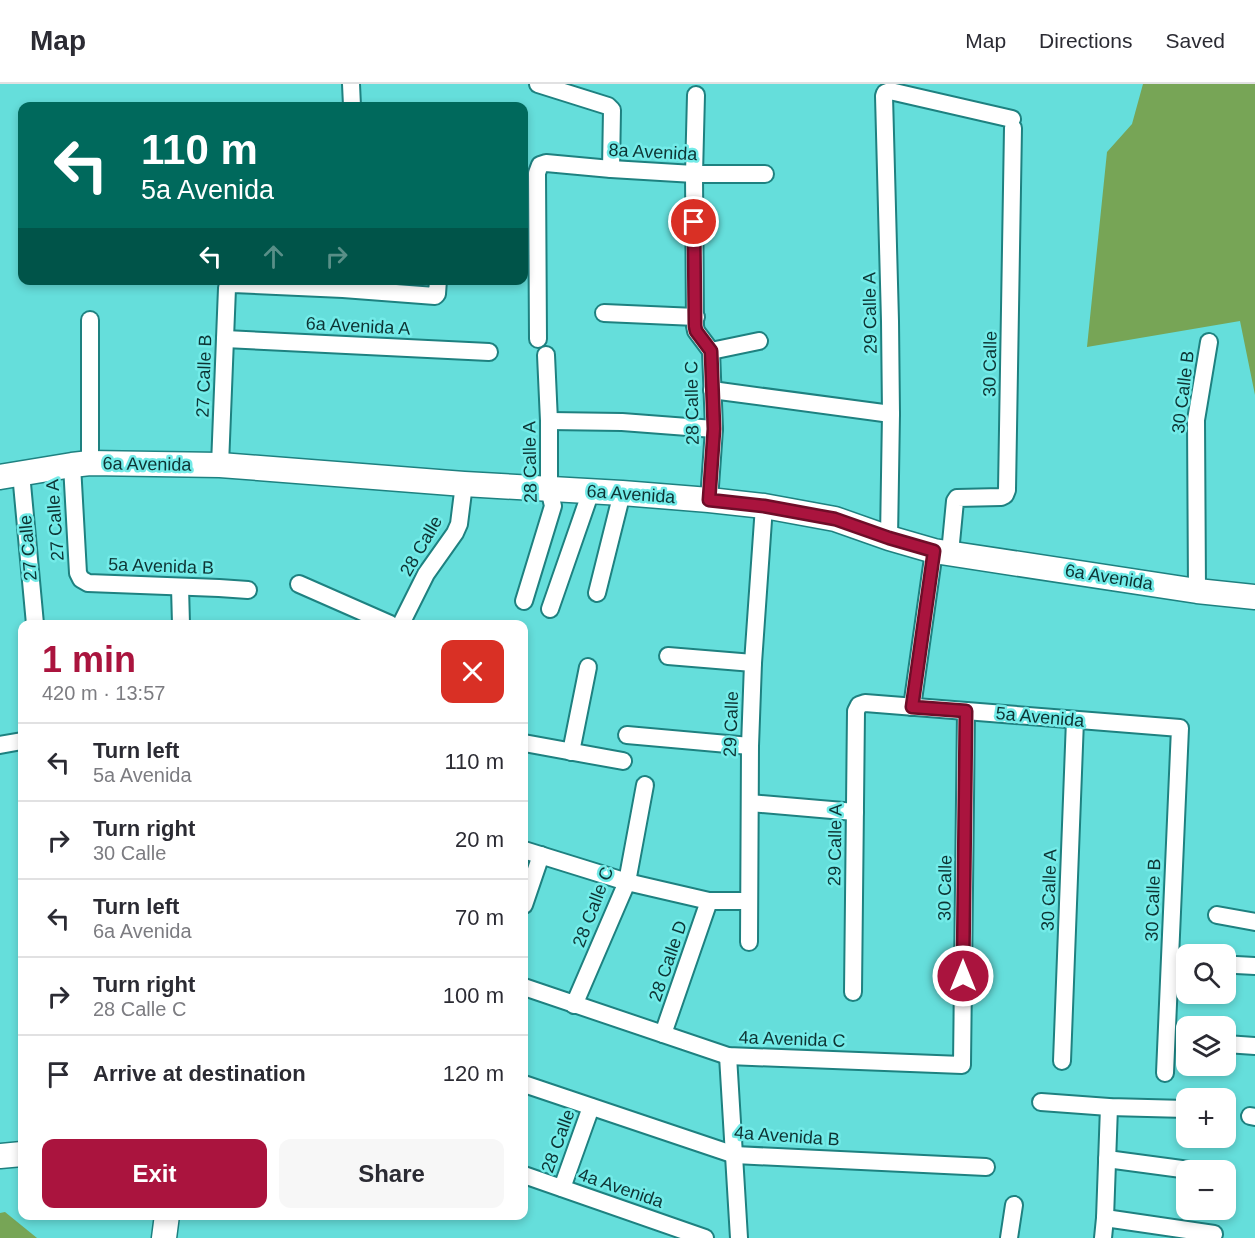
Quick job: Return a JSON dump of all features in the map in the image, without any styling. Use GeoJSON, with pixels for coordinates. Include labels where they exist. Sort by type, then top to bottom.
{"type":"FeatureCollection","features":[{"type":"Feature","properties":{"kind":"street"},"geometry":{"type":"LineString","coordinates":[[351,84],[352,102]]}},
{"type":"Feature","properties":{"kind":"street"},"geometry":{"type":"LineString","coordinates":[[538,84],[608,106],[612,110],[611,170]]}},
{"type":"Feature","properties":{"kind":"street","name":"29 Calle A"},"geometry":{"type":"LineString","coordinates":[[889,538],[890,321],[884,96],[890,91],[1012,124]]}},
{"type":"Feature","properties":{"kind":"street","name":"28 Calle C"},"geometry":{"type":"LineString","coordinates":[[696,95],[695,326],[696,331],[711,351],[714,429],[709,500]]}},
{"type":"Feature","properties":{"kind":"street","name":"30 Calle"},"geometry":{"type":"LineString","coordinates":[[912,707],[942,552],[955,501],[957,498],[1001,496],[1005,495],[1007,490],[1012,124]]}},
{"type":"Feature","properties":{"kind":"street","name":"8a Avenida"},"geometry":{"type":"LineString","coordinates":[[538,339],[537,173],[540,165],[546,163],[611,170],[694,174],[765,174]]}},
{"type":"Feature","properties":{"kind":"street","name":"27 Calle B"},"geometry":{"type":"LineString","coordinates":[[220,465],[227,288],[229,285]]}},
{"type":"Feature","properties":{"kind":"street"},"geometry":{"type":"LineString","coordinates":[[343,285],[435,296],[438,285]]}},
{"type":"Feature","properties":{"kind":"street"},"geometry":{"type":"LineString","coordinates":[[604,313],[696,316]]}},
{"type":"Feature","properties":{"kind":"street"},"geometry":{"type":"LineString","coordinates":[[81,464],[90,320]]}},
{"type":"Feature","properties":{"kind":"street","name":"6a Avenida A"},"geometry":{"type":"LineString","coordinates":[[225,339],[489,352]]}},
{"type":"Feature","properties":{"kind":"street"},"geometry":{"type":"LineString","coordinates":[[711,351],[759,341]]}},
{"type":"Feature","properties":{"kind":"street","name":"30 Calle B"},"geometry":{"type":"LineString","coordinates":[[1197,591],[1196,420],[1209,342]]}},
{"type":"Feature","properties":{"kind":"street","name":"28 Calle A"},"geometry":{"type":"LineString","coordinates":[[524,601],[553,506],[549,489],[546,355]]}},
{"type":"Feature","properties":{"kind":"street"},"geometry":{"type":"LineString","coordinates":[[712,390],[891,414]]}},
{"type":"Feature","properties":{"kind":"street"},"geometry":{"type":"LineString","coordinates":[[549,421],[622,422],[714,429]]}},
{"type":"Feature","properties":{"kind":"street","name":"6a Avenida"},"geometry":{"type":"LineString","coordinates":[[10,475],[81,464],[220,465],[709,500],[764,506],[835,519],[889,538],[942,552],[1197,591],[1255,597]]}},
{"type":"Feature","properties":{"kind":"street","name":"27 Calle A"},"geometry":{"type":"LineString","coordinates":[[78,573],[81,464]]}},
{"type":"Feature","properties":{"kind":"street","name":"27 Calle"},"geometry":{"type":"LineString","coordinates":[[10,475],[34,620]]}},
{"type":"Feature","properties":{"kind":"street","name":"28 Calle"},"geometry":{"type":"LineString","coordinates":[[403,620],[426,573],[455,533],[459,524],[464,484]]}},
{"type":"Feature","properties":{"kind":"street"},"geometry":{"type":"LineString","coordinates":[[550,609],[591,491]]}},
{"type":"Feature","properties":{"kind":"street"},"geometry":{"type":"LineString","coordinates":[[597,593],[622,493]]}},
{"type":"Feature","properties":{"kind":"street","name":"29 Calle"},"geometry":{"type":"LineString","coordinates":[[749,942],[750,746],[753,663],[764,506]]}},
{"type":"Feature","properties":{"kind":"street","name":"5a Avenida B"},"geometry":{"type":"LineString","coordinates":[[78,573],[81,579],[88,583],[248,591]]}},
{"type":"Feature","properties":{"kind":"street"},"geometry":{"type":"LineString","coordinates":[[299,584],[381,620]]}},
{"type":"Feature","properties":{"kind":"street"},"geometry":{"type":"LineString","coordinates":[[180,587],[181,620]]}},
{"type":"Feature","properties":{"kind":"street"},"geometry":{"type":"LineString","coordinates":[[668,656],[753,663]]}},
{"type":"Feature","properties":{"kind":"street"},"geometry":{"type":"LineString","coordinates":[[571,752],[588,667]]}},
{"type":"Feature","properties":{"kind":"street","name":"29 Calle A"},"geometry":{"type":"LineString","coordinates":[[853,992],[856,711],[859,705],[865,703]]}},
{"type":"Feature","properties":{"kind":"street","name":"5a Avenida"},"geometry":{"type":"LineString","coordinates":[[865,703],[1180,728]]}},
{"type":"Feature","properties":{"kind":"street","name":"30 Calle"},"geometry":{"type":"LineString","coordinates":[[962,1065],[966,711]]}},
{"type":"Feature","properties":{"kind":"street","name":"30 Calle A"},"geometry":{"type":"LineString","coordinates":[[1062,1061],[1075,720]]}},
{"type":"Feature","properties":{"kind":"street","name":"30 Calle B"},"geometry":{"type":"LineString","coordinates":[[1165,1073],[1180,728]]}},
{"type":"Feature","properties":{"kind":"street"},"geometry":{"type":"LineString","coordinates":[[627,735],[750,746]]}},
{"type":"Feature","properties":{"kind":"street"},"geometry":{"type":"LineString","coordinates":[[0,745],[18,742]]}},
{"type":"Feature","properties":{"kind":"street"},"geometry":{"type":"LineString","coordinates":[[528,744],[623,761]]}},
{"type":"Feature","properties":{"kind":"street","name":"28 Calle C"},"geometry":{"type":"LineString","coordinates":[[574,1005],[627,882],[645,785]]}},
{"type":"Feature","properties":{"kind":"street"},"geometry":{"type":"LineString","coordinates":[[750,802],[855,812]]}},
{"type":"Feature","properties":{"kind":"street"},"geometry":{"type":"LineString","coordinates":[[528,851],[627,882],[710,901],[748,901]]}},
{"type":"Feature","properties":{"kind":"street"},"geometry":{"type":"LineString","coordinates":[[528,892],[541,855]]}},
{"type":"Feature","properties":{"kind":"street","name":"28 Calle D"},"geometry":{"type":"LineString","coordinates":[[663,1034],[710,901]]}},
{"type":"Feature","properties":{"kind":"street"},"geometry":{"type":"LineString","coordinates":[[1217,915],[1255,922]]}},
{"type":"Feature","properties":{"kind":"street"},"geometry":{"type":"LineString","coordinates":[[1236,965],[1255,966]]}},
{"type":"Feature","properties":{"kind":"street","name":"4a Avenida C"},"geometry":{"type":"LineString","coordinates":[[528,988],[728,1056],[962,1065]]}},
{"type":"Feature","properties":{"kind":"street"},"geometry":{"type":"LineString","coordinates":[[1236,1045],[1255,1046]]}},
{"type":"Feature","properties":{"kind":"street"},"geometry":{"type":"LineString","coordinates":[[728,1056],[739,1238]]}},
{"type":"Feature","properties":{"kind":"street","name":"4a Avenida B"},"geometry":{"type":"LineString","coordinates":[[528,1085],[735,1155],[986,1167]]}},
{"type":"Feature","properties":{"kind":"street"},"geometry":{"type":"LineString","coordinates":[[1041,1102],[1176,1109]]}},
{"type":"Feature","properties":{"kind":"street","name":"28 Calle"},"geometry":{"type":"LineString","coordinates":[[562,1188],[591,1107]]}},
{"type":"Feature","properties":{"kind":"street"},"geometry":{"type":"LineString","coordinates":[[1103,1238],[1108,1107]]}},
{"type":"Feature","properties":{"kind":"street"},"geometry":{"type":"LineString","coordinates":[[0,1156],[18,1154]]}},
{"type":"Feature","properties":{"kind":"street"},"geometry":{"type":"LineString","coordinates":[[1107,1159],[1176,1168]]}},
{"type":"Feature","properties":{"kind":"street","name":"4a Avenida"},"geometry":{"type":"LineString","coordinates":[[528,1176],[705,1238]]}},
{"type":"Feature","properties":{"kind":"street"},"geometry":{"type":"LineString","coordinates":[[1009,1238],[1014,1205]]}},
{"type":"Feature","properties":{"kind":"street"},"geometry":{"type":"LineString","coordinates":[[1105,1218],[1214,1234]]}},
{"type":"Feature","properties":{"kind":"street"},"geometry":{"type":"LineString","coordinates":[[164,1238],[166,1220]]}},
{"type":"Feature","properties":{"kind":"green space"},"geometry":{"type":"Polygon","coordinates":[[[1143,84],[1255,84],[1255,395],[1240,321],[1087,347],[1107,152],[1132,124],[1143,84]]]}},
{"type":"Feature","properties":{"kind":"green space"},"geometry":{"type":"Polygon","coordinates":[[[5,1212],[37,1238],[0,1238],[0,1213],[5,1212]]]}},
{"type":"Feature","properties":{"kind":"route"},"geometry":{"type":"LineString","coordinates":[[694,222],[695,326],[696,331],[711,351],[714,429],[709,500],[764,506],[835,519],[934,551],[912,707],[966,711],[963,976]]}}]}
